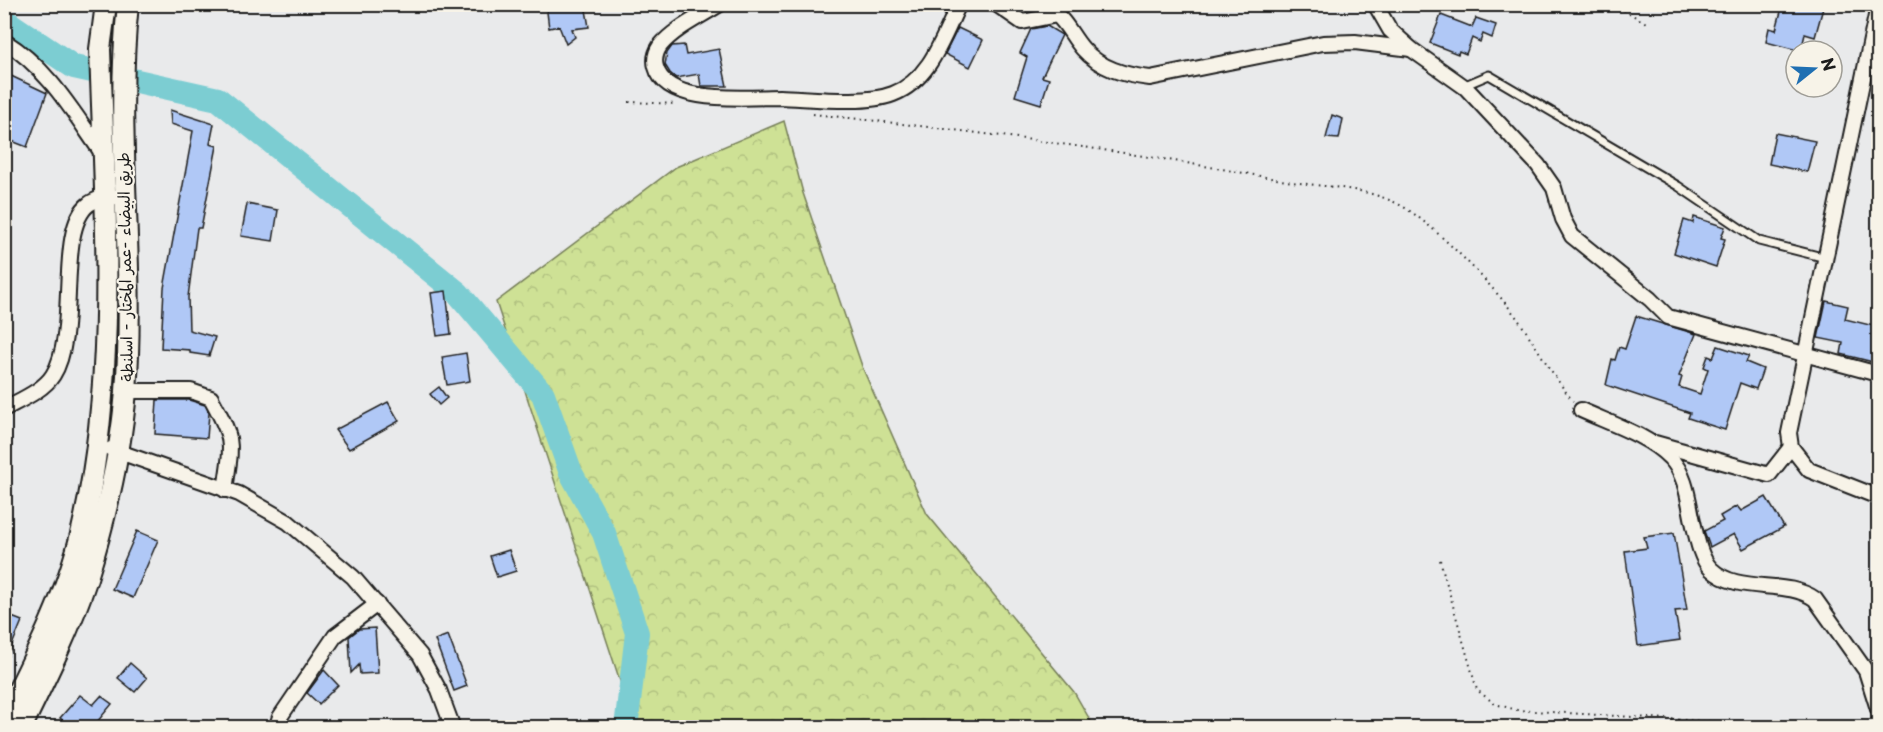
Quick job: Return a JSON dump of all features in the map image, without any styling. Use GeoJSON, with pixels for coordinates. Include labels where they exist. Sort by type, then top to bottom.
{"type":"FeatureCollection","features":[{"type":"Feature","properties":{"kind":"main road","name":"طريق البيضاء -عمر المختار - اسلنطة"},"geometry":{"type":"LineString","coordinates":[[21,728],[69,624],[87,577],[107,448],[100,49],[106,4]]}},
{"type":"Feature","properties":{"kind":"main road","name":"طريق البيضاء -عمر المختار - اسلنطة"},"geometry":{"type":"LineString","coordinates":[[4,719],[64,589],[126,391],[128,288],[124,197],[123,53],[128,4]]}},
{"type":"Feature","properties":{"kind":"street"},"geometry":{"type":"LineString","coordinates":[[720,4],[673,34],[659,48],[654,61],[658,77],[670,88],[701,96],[862,99],[892,95],[926,70],[959,4]]}},
{"type":"Feature","properties":{"kind":"street"},"geometry":{"type":"LineString","coordinates":[[996,4],[1022,22],[1057,15],[1083,48],[1100,63],[1123,75],[1149,78],[1172,76],[1206,65],[1323,43],[1355,42],[1411,50]]}},
{"type":"Feature","properties":{"kind":"street"},"geometry":{"type":"LineString","coordinates":[[1375,4],[1390,30],[1411,50],[1463,86],[1538,165],[1554,188],[1563,219],[1572,236],[1650,299],[1668,318],[1878,374]]}},
{"type":"Feature","properties":{"kind":"street"},"geometry":{"type":"LineString","coordinates":[[1878,6],[1789,433],[1791,447],[1809,470],[1878,496]]}},
{"type":"Feature","properties":{"kind":"street"},"geometry":{"type":"LineString","coordinates":[[4,41],[24,53],[46,74],[102,153]]}},
{"type":"Feature","properties":{"kind":"street"},"geometry":{"type":"LineString","coordinates":[[4,409],[40,388],[52,378],[59,363],[69,310],[74,225],[89,204],[104,197],[124,197]]}},
{"type":"Feature","properties":{"kind":"street"},"geometry":{"type":"LineString","coordinates":[[126,391],[191,391],[211,398],[227,425],[232,443],[225,490]]}},
{"type":"Feature","properties":{"kind":"street"},"geometry":{"type":"LineString","coordinates":[[1581,410],[1646,441],[1670,458],[1686,489],[1698,542],[1709,567],[1736,581],[1804,592],[1815,599],[1866,672],[1878,709]]}},
{"type":"Feature","properties":{"kind":"street"},"geometry":{"type":"LineString","coordinates":[[1646,441],[1769,475],[1791,447]]}},
{"type":"Feature","properties":{"kind":"street"},"geometry":{"type":"LineString","coordinates":[[107,448],[239,494],[288,522],[353,577],[420,655],[439,690],[453,728]]}},
{"type":"Feature","properties":{"kind":"street"},"geometry":{"type":"LineString","coordinates":[[276,728],[280,717],[335,636],[377,604]]}},
{"type":"Feature","properties":{"kind":"lane"},"geometry":{"type":"LineString","coordinates":[[1463,86],[1488,75],[1678,186],[1759,241],[1826,258]]}},
{"type":"Feature","properties":{"kind":"path"},"geometry":{"type":"LineString","coordinates":[[1613,4],[1648,24]]}},
{"type":"Feature","properties":{"kind":"path"},"geometry":{"type":"LineString","coordinates":[[629,102],[687,105]]}},
{"type":"Feature","properties":{"kind":"path"},"geometry":{"type":"LineString","coordinates":[[803,113],[996,133],[1186,161],[1296,183],[1343,186],[1379,196],[1401,205],[1460,256],[1515,316],[1581,410]]}},
{"type":"Feature","properties":{"kind":"path"},"geometry":{"type":"LineString","coordinates":[[1440,560],[1478,690],[1495,704],[1517,710],[1816,728]]}},
{"type":"Feature","properties":{"kind":"green space"},"geometry":{"type":"Polygon","coordinates":[[[784,121],[803,193],[863,369],[927,514],[1074,692],[1094,727],[635,727],[496,302],[676,167],[784,121]]]}},
{"type":"Feature","properties":{"kind":"building"},"geometry":{"type":"Polygon","coordinates":[[[546,4],[585,4],[589,27],[572,29],[575,37],[566,44],[559,26],[549,28],[546,4]]]}},
{"type":"Feature","properties":{"kind":"building"},"geometry":{"type":"Polygon","coordinates":[[[1783,4],[1812,4],[1823,8],[1815,37],[1805,34],[1804,39],[1784,39],[1784,47],[1766,42],[1769,28],[1776,30],[1783,4]]]}},
{"type":"Feature","properties":{"kind":"building"},"geometry":{"type":"Polygon","coordinates":[[[1441,15],[1472,27],[1476,18],[1496,25],[1492,38],[1483,34],[1480,42],[1472,38],[1466,54],[1459,51],[1458,54],[1430,43],[1441,15]]]}},
{"type":"Feature","properties":{"kind":"building"},"geometry":{"type":"Polygon","coordinates":[[[1047,26],[1062,35],[1042,77],[1049,79],[1041,104],[1015,96],[1027,57],[1020,53],[1031,29],[1047,26]]]}},
{"type":"Feature","properties":{"kind":"building"},"geometry":{"type":"Polygon","coordinates":[[[958,28],[983,40],[970,67],[945,54],[958,28]]]}},
{"type":"Feature","properties":{"kind":"building"},"geometry":{"type":"Polygon","coordinates":[[[684,45],[686,55],[719,49],[727,86],[701,86],[699,74],[676,78],[670,73],[665,65],[667,53],[672,46],[684,45]]]}},
{"type":"Feature","properties":{"kind":"building"},"geometry":{"type":"Polygon","coordinates":[[[9,75],[47,93],[27,147],[4,138],[4,83],[9,75]]]}},
{"type":"Feature","properties":{"kind":"building"},"geometry":{"type":"Polygon","coordinates":[[[170,110],[214,124],[210,144],[217,146],[201,228],[197,228],[188,297],[189,330],[215,337],[209,356],[190,353],[190,350],[161,348],[164,288],[193,131],[171,124],[170,110]]]}},
{"type":"Feature","properties":{"kind":"building"},"geometry":{"type":"Polygon","coordinates":[[[1332,115],[1343,119],[1339,139],[1326,138],[1332,115]]]}},
{"type":"Feature","properties":{"kind":"building"},"geometry":{"type":"Polygon","coordinates":[[[1775,133],[1815,141],[1807,172],[1769,164],[1775,133]]]}},
{"type":"Feature","properties":{"kind":"building"},"geometry":{"type":"Polygon","coordinates":[[[247,204],[278,210],[273,241],[241,236],[247,204]]]}},
{"type":"Feature","properties":{"kind":"building"},"geometry":{"type":"Polygon","coordinates":[[[1694,217],[1725,227],[1721,238],[1725,239],[1716,267],[1674,253],[1684,220],[1693,223],[1694,217]]]}},
{"type":"Feature","properties":{"kind":"building"},"geometry":{"type":"Polygon","coordinates":[[[446,291],[451,334],[437,336],[431,293],[446,291]]]}},
{"type":"Feature","properties":{"kind":"building"},"geometry":{"type":"Polygon","coordinates":[[[1826,301],[1848,306],[1845,319],[1878,327],[1873,362],[1841,354],[1843,343],[1818,338],[1826,301]]]}},
{"type":"Feature","properties":{"kind":"building"},"geometry":{"type":"Polygon","coordinates":[[[1636,316],[1696,334],[1679,376],[1682,377],[1679,387],[1700,394],[1708,369],[1704,367],[1708,356],[1713,358],[1718,346],[1749,356],[1746,362],[1763,369],[1756,389],[1740,383],[1725,430],[1688,418],[1690,413],[1606,385],[1612,359],[1615,360],[1619,347],[1625,349],[1636,316]]]}},
{"type":"Feature","properties":{"kind":"building"},"geometry":{"type":"Polygon","coordinates":[[[466,353],[470,381],[447,385],[442,357],[466,353]]]}},
{"type":"Feature","properties":{"kind":"building"},"geometry":{"type":"Polygon","coordinates":[[[439,387],[447,398],[439,405],[430,394],[439,387]]]}},
{"type":"Feature","properties":{"kind":"building"},"geometry":{"type":"Polygon","coordinates":[[[157,400],[189,400],[205,405],[209,413],[207,438],[155,434],[157,400]]]}},
{"type":"Feature","properties":{"kind":"building"},"geometry":{"type":"Polygon","coordinates":[[[388,402],[399,421],[349,449],[335,430],[388,402]]]}},
{"type":"Feature","properties":{"kind":"building"},"geometry":{"type":"Polygon","coordinates":[[[1766,497],[1784,527],[1743,549],[1734,534],[1710,547],[1704,531],[1723,521],[1720,516],[1737,506],[1741,511],[1766,497]]]}},
{"type":"Feature","properties":{"kind":"building"},"geometry":{"type":"Polygon","coordinates":[[[137,531],[158,540],[133,598],[112,589],[137,531]]]}},
{"type":"Feature","properties":{"kind":"building"},"geometry":{"type":"Polygon","coordinates":[[[1674,533],[1687,610],[1675,611],[1680,640],[1638,646],[1625,551],[1647,548],[1644,537],[1674,533]]]}},
{"type":"Feature","properties":{"kind":"building"},"geometry":{"type":"Polygon","coordinates":[[[509,550],[516,571],[497,577],[490,556],[509,550]]]}},
{"type":"Feature","properties":{"kind":"building"},"geometry":{"type":"Polygon","coordinates":[[[4,614],[22,621],[5,662],[4,662],[4,614]]]}},
{"type":"Feature","properties":{"kind":"building"},"geometry":{"type":"Polygon","coordinates":[[[375,628],[378,673],[360,674],[359,665],[351,673],[349,637],[359,629],[375,628]]]}},
{"type":"Feature","properties":{"kind":"building"},"geometry":{"type":"Polygon","coordinates":[[[448,635],[467,686],[454,691],[435,640],[448,635]]]}},
{"type":"Feature","properties":{"kind":"building"},"geometry":{"type":"Polygon","coordinates":[[[130,663],[147,678],[135,692],[118,678],[130,663]]]}},
{"type":"Feature","properties":{"kind":"building"},"geometry":{"type":"Polygon","coordinates":[[[324,670],[338,685],[319,704],[307,693],[324,670]]]}},
{"type":"Feature","properties":{"kind":"building"},"geometry":{"type":"Polygon","coordinates":[[[80,695],[93,705],[101,696],[112,704],[92,728],[71,728],[60,718],[80,695]]]}},
{"type":"Feature","properties":{"kind":"waterway"},"geometry":{"type":"LineString","coordinates":[[4,20],[74,67],[218,99],[458,293],[543,394],[571,473],[604,533],[637,633],[626,728]]}}]}
